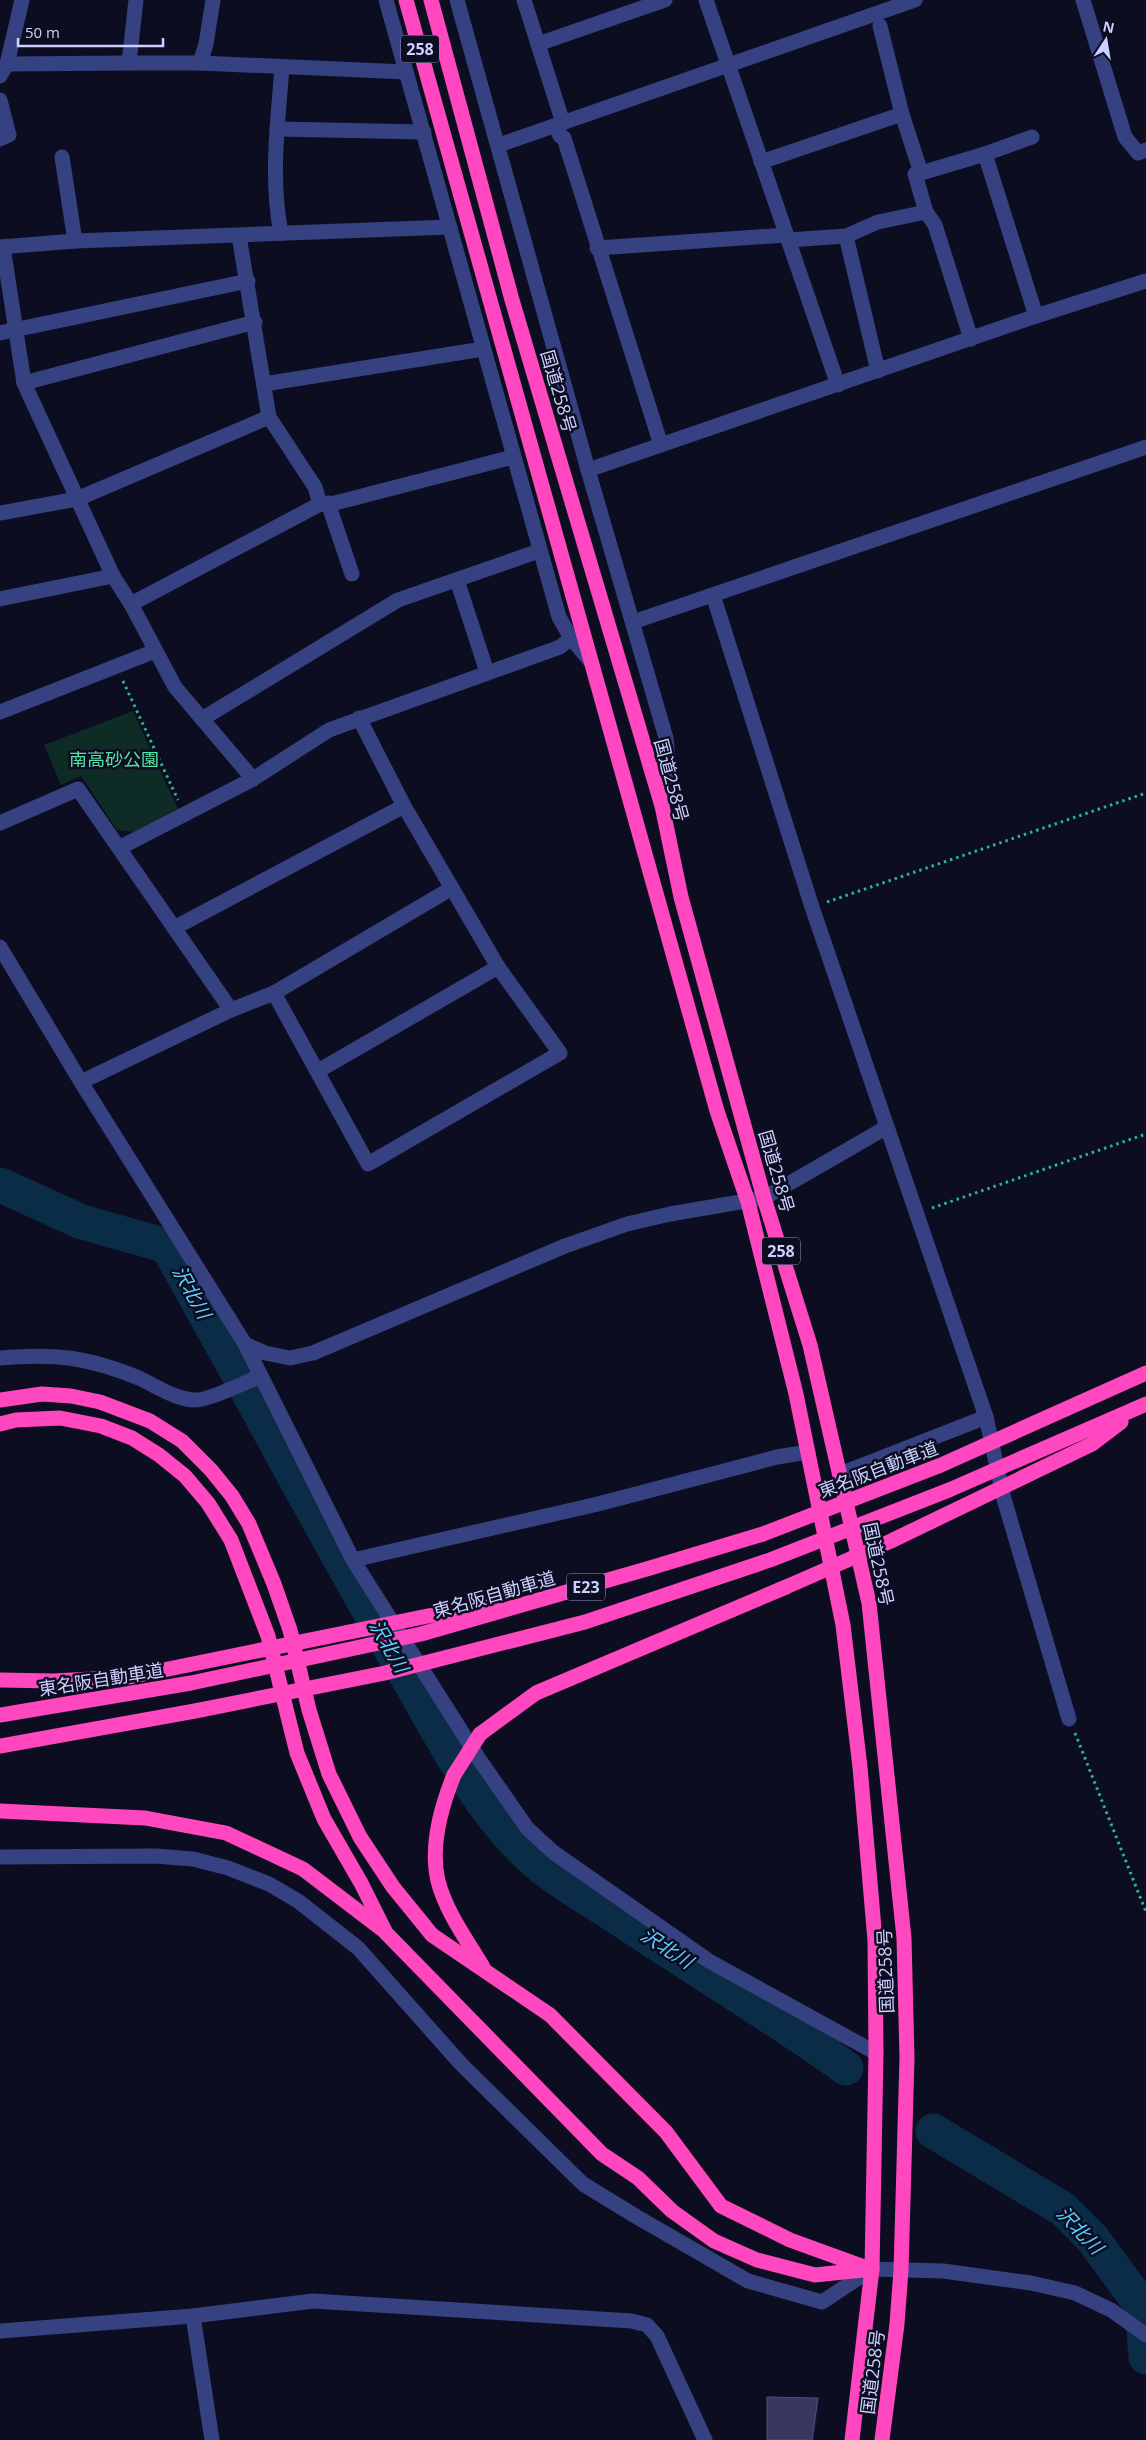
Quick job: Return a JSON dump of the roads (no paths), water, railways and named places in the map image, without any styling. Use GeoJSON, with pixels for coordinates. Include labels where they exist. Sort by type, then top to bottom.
{"type":"FeatureCollection","features":[{"type":"Feature","properties":{"kind":"highway","name":"国道258号"},"geometry":{"type":"LineString","coordinates":[[406,0],[717,1110],[748,1202],[808,1452],[843,1625],[860,1767],[875,1940],[876,2053],[872,2269],[852,2440]]}},
{"type":"Feature","properties":{"kind":"highway","name":"国道258号"},"geometry":{"type":"LineString","coordinates":[[430,0],[512,300],[662,806],[681,897],[764,1198],[810,1345],[869,1603],[904,1938],[907,2058],[901,2270],[897,2324],[882,2440]]}},
{"type":"Feature","properties":{"kind":"highway","name":"東名阪自動車道"},"geometry":{"type":"LineString","coordinates":[[0,1715],[191,1683],[421,1634],[764,1534],[941,1465],[1146,1373]]}},
{"type":"Feature","properties":{"kind":"highway"},"geometry":{"type":"LineString","coordinates":[[0,1400],[42,1394],[71,1396],[100,1402],[150,1421],[182,1441],[211,1470],[232,1496],[249,1524],[274,1584],[290,1630],[309,1710],[329,1774],[360,1837],[393,1887],[432,1935],[550,2015],[666,2132],[721,2206],[790,2240],[872,2269]]}},
{"type":"Feature","properties":{"kind":"highway"},"geometry":{"type":"LineString","coordinates":[[486,1972],[450,1912],[438,1881],[436,1850],[443,1802],[454,1775],[480,1734],[536,1693],[891,1541],[1092,1444],[1143,1406]]}},
{"type":"Feature","properties":{"kind":"highway","name":"E23"},"geometry":{"type":"LineString","coordinates":[[0,1746],[195,1711],[385,1673],[585,1622],[806,1546],[949,1490],[1143,1406]]}},
{"type":"Feature","properties":{"kind":"highway"},"geometry":{"type":"LineString","coordinates":[[0,1424],[16,1420],[60,1418],[101,1426],[132,1438],[159,1455],[185,1476],[208,1503],[231,1540],[268,1636],[297,1753],[324,1819],[361,1883],[386,1933]]}},
{"type":"Feature","properties":{"kind":"highway"},"geometry":{"type":"LineString","coordinates":[[0,1680],[53,1681],[130,1677],[472,1607],[516,1607]]}},
{"type":"Feature","properties":{"kind":"highway"},"geometry":{"type":"LineString","coordinates":[[0,1811],[145,1818],[226,1833],[303,1869],[386,1933],[602,2154],[638,2178],[672,2211],[714,2240],[757,2260],[815,2275],[872,2269]]}},
{"type":"Feature","properties":{"kind":"street"},"geometry":{"type":"LineString","coordinates":[[22,0],[3,70],[130,63],[200,63],[406,72]]}},
{"type":"Feature","properties":{"kind":"street"},"geometry":{"type":"LineString","coordinates":[[130,63],[136,0]]}},
{"type":"Feature","properties":{"kind":"street"},"geometry":{"type":"LineString","coordinates":[[200,63],[206,44],[213,0]]}},
{"type":"Feature","properties":{"kind":"street"},"geometry":{"type":"LineString","coordinates":[[386,0],[424,132],[482,348],[559,617],[572,638],[591,662]]}},
{"type":"Feature","properties":{"kind":"street"},"geometry":{"type":"LineString","coordinates":[[457,0],[499,145],[588,470],[666,738],[669,767],[662,806]]}},
{"type":"Feature","properties":{"kind":"street"},"geometry":{"type":"LineString","coordinates":[[524,0],[538,44],[559,124],[560,136],[564,138],[661,445]]}},
{"type":"Feature","properties":{"kind":"street"},"geometry":{"type":"LineString","coordinates":[[538,44],[665,0]]}},
{"type":"Feature","properties":{"kind":"street"},"geometry":{"type":"LineString","coordinates":[[706,0],[838,385]]}},
{"type":"Feature","properties":{"kind":"street"},"geometry":{"type":"LineString","coordinates":[[499,145],[915,0]]}},
{"type":"Feature","properties":{"kind":"street"},"geometry":{"type":"LineString","coordinates":[[1083,0],[1125,137],[1138,153],[1146,150]]}},
{"type":"Feature","properties":{"kind":"street"},"geometry":{"type":"LineString","coordinates":[[876,13],[902,114],[921,173]]}},
{"type":"Feature","properties":{"kind":"street"},"geometry":{"type":"LineString","coordinates":[[280,233],[277,216],[277,129],[282,66]]}},
{"type":"Feature","properties":{"kind":"street"},"geometry":{"type":"LineString","coordinates":[[0,100],[8,135],[0,139]]}},
{"type":"Feature","properties":{"kind":"street"},"geometry":{"type":"LineString","coordinates":[[761,162],[902,114]]}},
{"type":"Feature","properties":{"kind":"street"},"geometry":{"type":"LineString","coordinates":[[277,129],[424,132]]}},
{"type":"Feature","properties":{"kind":"street"},"geometry":{"type":"LineString","coordinates":[[971,339],[935,225],[926,212],[915,174],[985,154],[1032,137]]}},
{"type":"Feature","properties":{"kind":"street"},"geometry":{"type":"LineString","coordinates":[[985,154],[1036,316]]}},
{"type":"Feature","properties":{"kind":"street"},"geometry":{"type":"LineString","coordinates":[[62,157],[75,241]]}},
{"type":"Feature","properties":{"kind":"street"},"geometry":{"type":"LineString","coordinates":[[598,248],[846,236],[878,222],[926,212]]}},
{"type":"Feature","properties":{"kind":"street"},"geometry":{"type":"LineString","coordinates":[[253,779],[175,686],[131,604],[113,576],[24,383],[17,330],[1,247],[75,241],[450,228]]}},
{"type":"Feature","properties":{"kind":"street"},"geometry":{"type":"LineString","coordinates":[[239,236],[255,322],[269,417],[324,503],[352,574]]}},
{"type":"Feature","properties":{"kind":"street"},"geometry":{"type":"LineString","coordinates":[[846,236],[878,371]]}},
{"type":"Feature","properties":{"kind":"street"},"geometry":{"type":"LineString","coordinates":[[588,470],[1036,316],[1146,281]]}},
{"type":"Feature","properties":{"kind":"street"},"geometry":{"type":"LineString","coordinates":[[0,333],[248,282]]}},
{"type":"Feature","properties":{"kind":"street"},"geometry":{"type":"LineString","coordinates":[[24,383],[255,322]]}},
{"type":"Feature","properties":{"kind":"street"},"geometry":{"type":"LineString","coordinates":[[264,384],[482,348]]}},
{"type":"Feature","properties":{"kind":"street"},"geometry":{"type":"LineString","coordinates":[[0,513],[78,498],[269,417]]}},
{"type":"Feature","properties":{"kind":"street"},"geometry":{"type":"LineString","coordinates":[[633,622],[1146,447]]}},
{"type":"Feature","properties":{"kind":"street"},"geometry":{"type":"LineString","coordinates":[[131,604],[324,503],[513,456]]}},
{"type":"Feature","properties":{"kind":"street"},"geometry":{"type":"LineString","coordinates":[[202,718],[398,600],[539,551]]}},
{"type":"Feature","properties":{"kind":"street"},"geometry":{"type":"LineString","coordinates":[[0,599],[113,576]]}},
{"type":"Feature","properties":{"kind":"street"},"geometry":{"type":"LineString","coordinates":[[457,580],[487,672]]}},
{"type":"Feature","properties":{"kind":"street"},"geometry":{"type":"LineString","coordinates":[[713,595],[812,908],[986,1417],[1004,1499],[1069,1719]]}},
{"type":"Feature","properties":{"kind":"street"},"geometry":{"type":"LineString","coordinates":[[119,848],[253,779],[329,730],[560,647],[572,638]]}},
{"type":"Feature","properties":{"kind":"street"},"geometry":{"type":"LineString","coordinates":[[0,712],[155,651]]}},
{"type":"Feature","properties":{"kind":"street"},"geometry":{"type":"LineString","coordinates":[[274,993],[368,1164],[560,1053],[498,967],[404,806],[359,718]]}},
{"type":"Feature","properties":{"kind":"street"},"geometry":{"type":"LineString","coordinates":[[0,823],[78,789],[231,1010]]}},
{"type":"Feature","properties":{"kind":"street"},"geometry":{"type":"LineString","coordinates":[[174,928],[404,806]]}},
{"type":"Feature","properties":{"kind":"street"},"geometry":{"type":"LineString","coordinates":[[81,1082],[231,1010],[274,993],[452,888]]}},
{"type":"Feature","properties":{"kind":"street"},"geometry":{"type":"LineString","coordinates":[[0,946],[81,1082],[245,1344],[257,1377],[353,1560],[479,1759],[527,1828],[553,1852],[709,1961],[876,2053]]}},
{"type":"Feature","properties":{"kind":"street"},"geometry":{"type":"LineString","coordinates":[[318,1072],[498,967]]}},
{"type":"Feature","properties":{"kind":"street"},"geometry":{"type":"LineString","coordinates":[[245,1344],[265,1353],[290,1358],[313,1353],[565,1246],[627,1224],[670,1214],[764,1198],[887,1127]]}},
{"type":"Feature","properties":{"kind":"street"},"geometry":{"type":"LineString","coordinates":[[0,1358],[51,1354],[78,1358],[105,1365],[188,1399],[198,1400],[257,1377]]}},
{"type":"Feature","properties":{"kind":"street"},"geometry":{"type":"LineString","coordinates":[[840,1474],[986,1417]]}},
{"type":"Feature","properties":{"kind":"street"},"geometry":{"type":"LineString","coordinates":[[353,1560],[598,1504],[776,1457],[808,1452]]}},
{"type":"Feature","properties":{"kind":"street"},"geometry":{"type":"LineString","coordinates":[[0,1857],[156,1856],[193,1860],[228,1868],[269,1884],[298,1901],[358,1948],[461,2064],[583,2184],[748,2282],[822,2302],[872,2269],[943,2271],[1030,2282],[1075,2293],[1111,2310],[1146,2335]]}},
{"type":"Feature","properties":{"kind":"street"},"geometry":{"type":"LineString","coordinates":[[0,2331],[193,2316],[314,2301],[632,2321],[647,2325],[657,2336],[705,2440]]}},
{"type":"Feature","properties":{"kind":"street"},"geometry":{"type":"LineString","coordinates":[[193,2316],[212,2440]]}},
{"type":"Feature","properties":{"kind":"waterway","name":"沢北川"},"geometry":{"type":"LineString","coordinates":[[0,1185],[82,1222],[167,1246],[342,1563],[458,1765],[490,1812],[527,1854],[570,1887],[761,2010],[846,2068]]}},
{"type":"Feature","properties":{"kind":"waterway","name":"沢北川"},"geometry":{"type":"LineString","coordinates":[[933,2131],[1063,2209],[1092,2238],[1142,2306],[1146,2357]]}},
{"type":"Feature","properties":{"kind":"park label","name":"南高砂公園"},"geometry":{"type":"Point","coordinates":[114,759]}}]}
